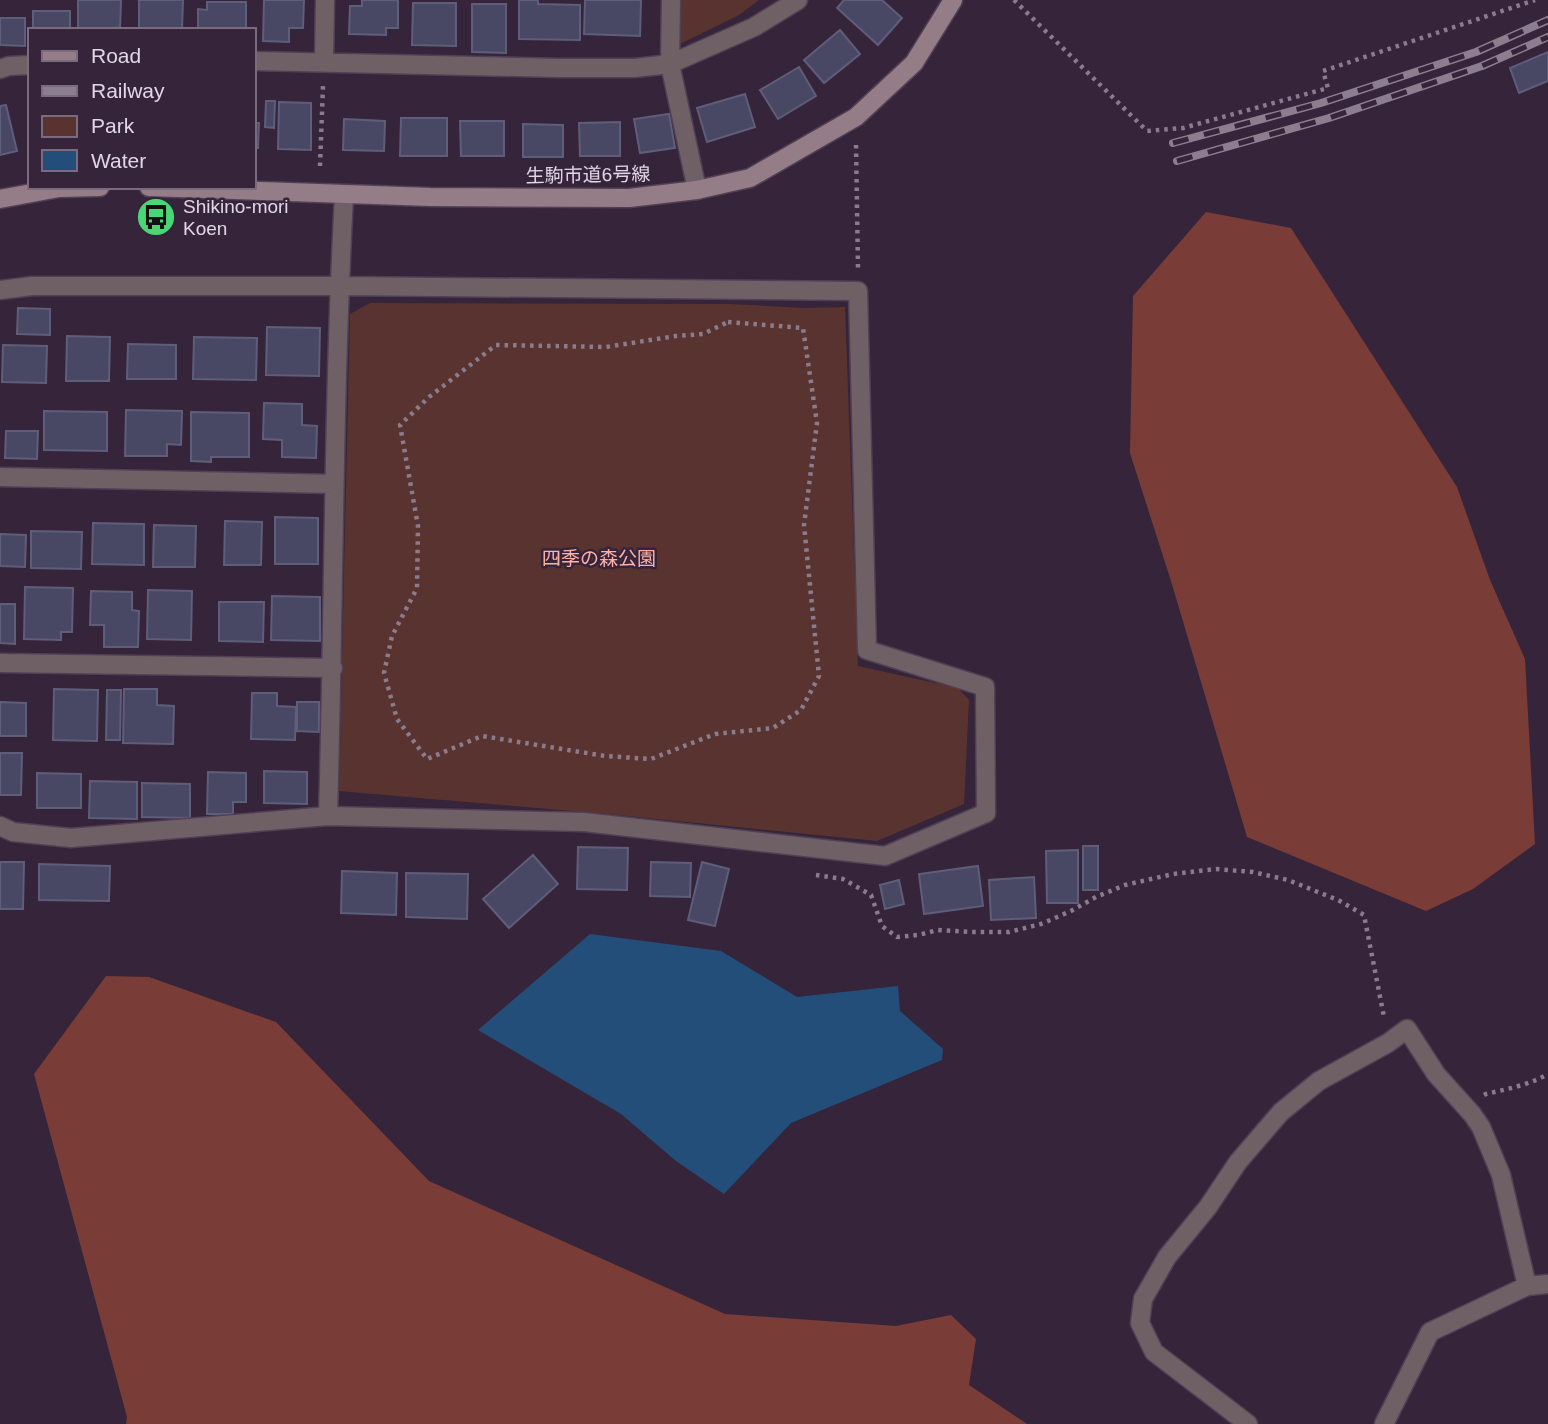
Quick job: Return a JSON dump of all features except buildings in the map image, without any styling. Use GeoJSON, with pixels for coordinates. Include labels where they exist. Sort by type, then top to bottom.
{"type":"FeatureCollection","features":[{"type":"Feature","properties":{"kind":"street"},"geometry":{"type":"LineString","coordinates":[[324,62],[325,0]]}},
{"type":"Feature","properties":{"kind":"street"},"geometry":{"type":"LineString","coordinates":[[671,0],[670,64],[697,190]]}},
{"type":"Feature","properties":{"kind":"street"},"geometry":{"type":"LineString","coordinates":[[256,61],[635,68],[670,64],[754,27],[797,0]]}},
{"type":"Feature","properties":{"kind":"street","name":"生駒市道6号線"},"geometry":{"type":"LineString","coordinates":[[198,189],[444,198],[629,198],[697,190],[750,178],[856,117],[914,63],[953,0]]}},
{"type":"Feature","properties":{"kind":"street"},"geometry":{"type":"LineString","coordinates":[[0,69],[28,65]]}},
{"type":"Feature","properties":{"kind":"street"},"geometry":{"type":"LineString","coordinates":[[0,199],[49,189]]}},
{"type":"Feature","properties":{"kind":"street"},"geometry":{"type":"LineString","coordinates":[[328,816],[333,668],[334,484],[344,195]]}},
{"type":"Feature","properties":{"kind":"street"},"geometry":{"type":"LineString","coordinates":[[0,290],[32,286],[340,286],[858,291],[867,650],[985,687],[986,813],[885,856],[584,822],[328,816],[71,838],[13,832],[0,826]]}},
{"type":"Feature","properties":{"kind":"street"},"geometry":{"type":"LineString","coordinates":[[0,477],[334,484]]}},
{"type":"Feature","properties":{"kind":"street"},"geometry":{"type":"LineString","coordinates":[[0,663],[333,668]]}},
{"type":"Feature","properties":{"kind":"street"},"geometry":{"type":"LineString","coordinates":[[1248,1424],[1154,1352],[1140,1323],[1143,1299],[1167,1257],[1208,1207],[1238,1162],[1281,1112],[1320,1081],[1388,1043],[1407,1029],[1436,1074],[1481,1127],[1501,1175],[1527,1286]]}},
{"type":"Feature","properties":{"kind":"street"},"geometry":{"type":"LineString","coordinates":[[1384,1424],[1430,1332],[1527,1286],[1548,1284]]}},
{"type":"Feature","properties":{"kind":"path"},"geometry":{"type":"LineString","coordinates":[[1014,0],[1147,131],[1183,128],[1328,88],[1323,71],[1535,0]]}},
{"type":"Feature","properties":{"kind":"path"},"geometry":{"type":"LineString","coordinates":[[320,166],[324,62]]}},
{"type":"Feature","properties":{"kind":"path"},"geometry":{"type":"LineString","coordinates":[[856,117],[858,291]]}},
{"type":"Feature","properties":{"kind":"path"},"geometry":{"type":"LineString","coordinates":[[727,323],[803,328],[809,369],[817,422],[804,525],[820,676],[801,710],[773,728],[715,734],[651,759],[605,757],[482,736],[427,759],[397,719],[384,673],[392,636],[417,588],[418,526],[400,425],[429,397],[496,345],[606,347],[703,334],[727,323]]}},
{"type":"Feature","properties":{"kind":"path"},"geometry":{"type":"LineString","coordinates":[[816,875],[843,879],[871,895],[882,926],[897,937],[938,930],[1009,932],[1041,924],[1125,885],[1173,874],[1216,869],[1252,872],[1288,880],[1338,900],[1364,915],[1388,1043]]}},
{"type":"Feature","properties":{"kind":"path"},"geometry":{"type":"LineString","coordinates":[[1472,1114],[1486,1094],[1548,1074]]}},
{"type":"Feature","properties":{"kind":"green space"},"geometry":{"type":"Polygon","coordinates":[[[681,0],[759,0],[739,15],[680,44],[681,0]]]}},
{"type":"Feature","properties":{"kind":"green space","name":"四季の森公園"},"geometry":{"type":"Polygon","coordinates":[[[370,303],[845,307],[858,666],[958,688],[969,700],[964,804],[877,841],[339,791],[350,314],[370,303]]]}},
{"type":"Feature","properties":{"kind":"shaded area"},"geometry":{"type":"Polygon","coordinates":[[[1206,212],[1291,228],[1457,487],[1490,580],[1525,659],[1535,844],[1473,889],[1426,911],[1247,837],[1130,453],[1133,296],[1206,212]]]}},
{"type":"Feature","properties":{"kind":"shaded area"},"geometry":{"type":"Polygon","coordinates":[[[106,976],[149,977],[276,1022],[429,1181],[725,1314],[896,1326],[951,1315],[976,1339],[969,1385],[1027,1424],[126,1424],[127,1417],[34,1074],[106,976]]]}},
{"type":"Feature","properties":{"kind":"water"},"geometry":{"type":"Polygon","coordinates":[[[590,934],[721,951],[797,997],[898,986],[900,1011],[943,1049],[942,1060],[791,1123],[724,1194],[676,1161],[621,1114],[478,1030],[590,934]]]}},
{"type":"Feature","properties":{"kind":"railway"},"geometry":{"type":"LineString","coordinates":[[1173,143],[1321,103],[1476,52],[1548,20]]}},
{"type":"Feature","properties":{"kind":"railway"},"geometry":{"type":"LineString","coordinates":[[1177,161],[1329,118],[1482,66],[1548,37]]}},
{"type":"Feature","properties":{"kind":"place","name":"Shikino-mori Koen"},"geometry":{"type":"Point","coordinates":[156,217]}}]}
